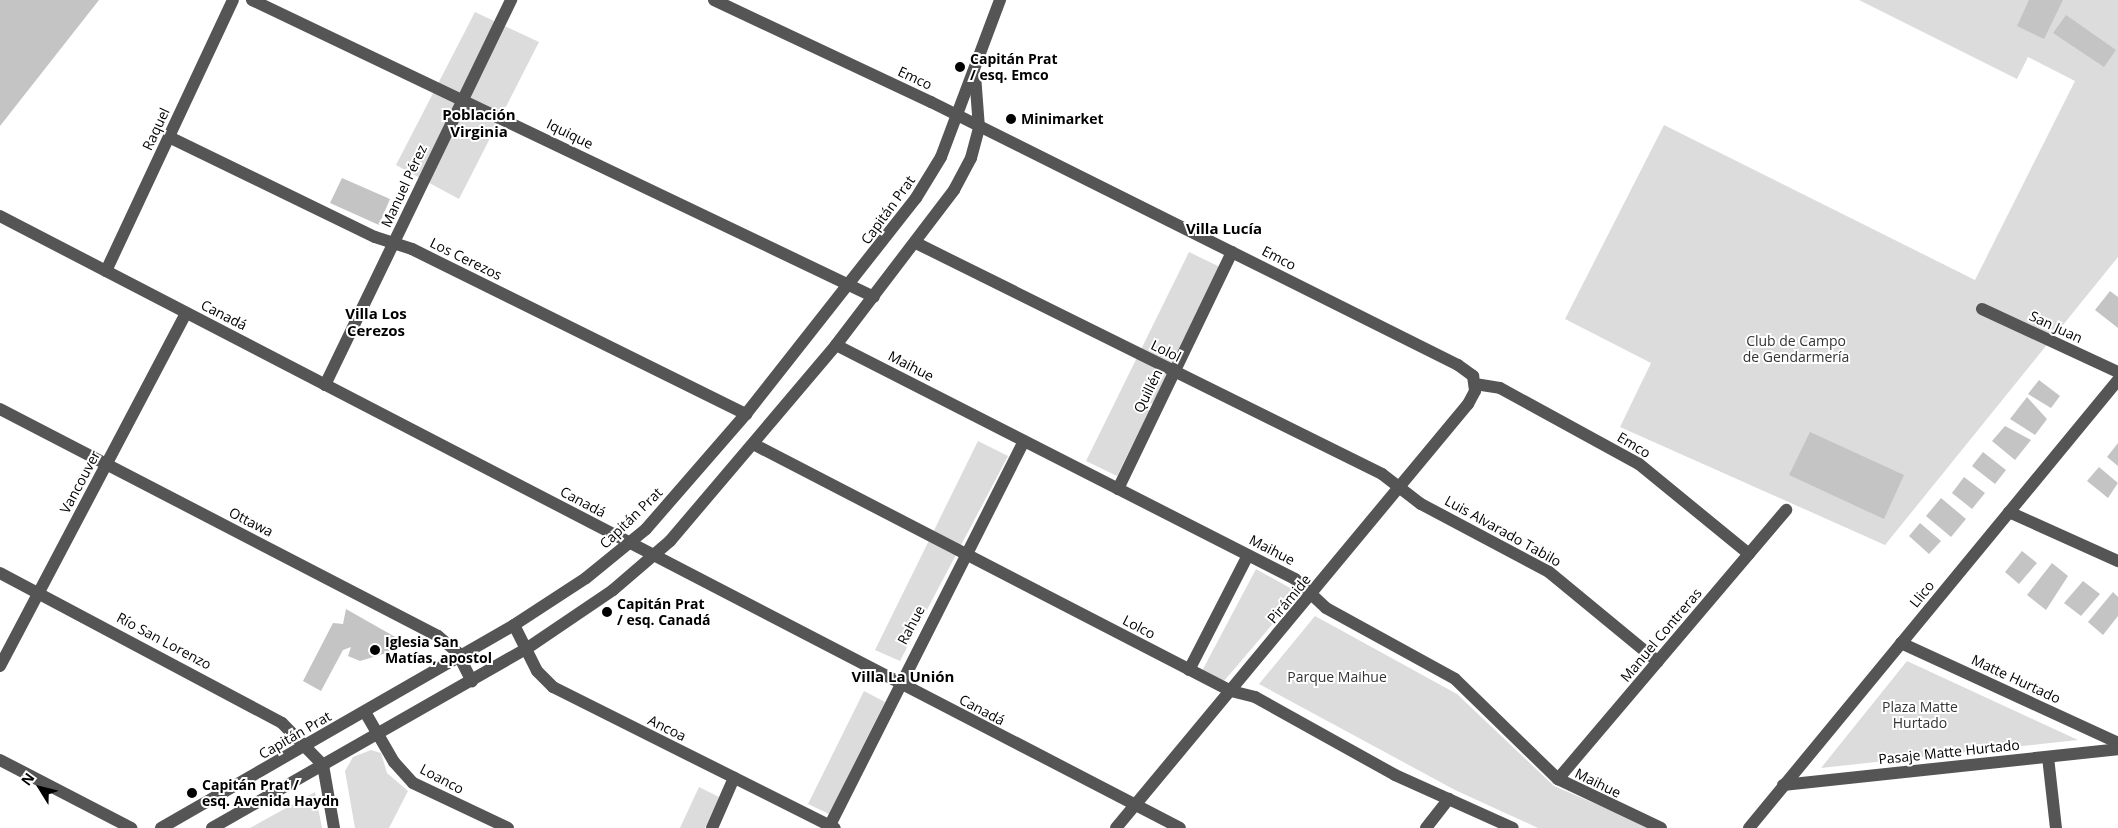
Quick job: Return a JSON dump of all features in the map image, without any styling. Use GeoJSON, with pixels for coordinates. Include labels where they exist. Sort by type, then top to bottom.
{"type":"FeatureCollection","features":[{"type":"Feature","properties":{"kind":"street","name":"Raquel"},"geometry":{"type":"LineString","coordinates":[[106,271],[232,0]]}},
{"type":"Feature","properties":{"kind":"street","name":"Iquique"},"geometry":{"type":"LineString","coordinates":[[252,0],[874,297]]}},
{"type":"Feature","properties":{"kind":"street","name":"Manuel Pérez"},"geometry":{"type":"LineString","coordinates":[[325,385],[511,0]]}},
{"type":"Feature","properties":{"kind":"street","name":"Emco"},"geometry":{"type":"LineString","coordinates":[[714,0],[958,116],[1458,365],[1475,384],[1500,388],[1639,464],[1750,554]]}},
{"type":"Feature","properties":{"kind":"street","name":"Capitán Prat"},"geometry":{"type":"LineString","coordinates":[[161,828],[514,625],[630,544],[746,414],[850,286],[930,178],[975,75],[1000,0]]}},
{"type":"Feature","properties":{"kind":"street","name":"Capitán Prat"},"geometry":{"type":"LineString","coordinates":[[212,828],[377,736],[526,649],[654,556],[755,445],[836,345],[916,243],[964,173],[979,128],[975,75]]}},
{"type":"Feature","properties":{"kind":"street","name":"Los Cerezos"},"geometry":{"type":"LineString","coordinates":[[168,137],[394,243],[746,414]]}},
{"type":"Feature","properties":{"kind":"street","name":"Canadá"},"geometry":{"type":"LineString","coordinates":[[0,216],[1136,807],[1180,828]]}},
{"type":"Feature","properties":{"kind":"street","name":"Lolol"},"geometry":{"type":"LineString","coordinates":[[916,243],[1382,474],[1400,488]]}},
{"type":"Feature","properties":{"kind":"street","name":"Quillén"},"geometry":{"type":"LineString","coordinates":[[1118,489],[1232,252]]}},
{"type":"Feature","properties":{"kind":"street","name":"San Juan"},"geometry":{"type":"LineString","coordinates":[[1982,310],[2118,372]]}},
{"type":"Feature","properties":{"kind":"street","name":"Vancouver"},"geometry":{"type":"LineString","coordinates":[[0,666],[186,313]]}},
{"type":"Feature","properties":{"kind":"street","name":"Maihue"},"geometry":{"type":"LineString","coordinates":[[836,345],[1295,579],[1326,608],[1455,679],[1558,779],[1661,828]]}},
{"type":"Feature","properties":{"kind":"street","name":"Llico"},"geometry":{"type":"LineString","coordinates":[[1749,828],[2118,380]]}},
{"type":"Feature","properties":{"kind":"street","name":"Pirámide"},"geometry":{"type":"LineString","coordinates":[[1116,828],[1136,807],[1473,398],[1475,384]]}},
{"type":"Feature","properties":{"kind":"street","name":"Ottawa"},"geometry":{"type":"LineString","coordinates":[[0,408],[438,636],[459,658],[472,681]]}},
{"type":"Feature","properties":{"kind":"street","name":"Rahue"},"geometry":{"type":"LineString","coordinates":[[832,827],[899,684],[1024,441]]}},
{"type":"Feature","properties":{"kind":"street","name":"Lolco"},"geometry":{"type":"LineString","coordinates":[[755,445],[1189,670],[1231,691],[1255,697],[1395,775],[1513,828]]}},
{"type":"Feature","properties":{"kind":"street","name":"Luis Alvarado Tabilo"},"geometry":{"type":"LineString","coordinates":[[1400,488],[1549,572],[1658,662]]}},
{"type":"Feature","properties":{"kind":"street","name":"Manuel Contreras"},"geometry":{"type":"LineString","coordinates":[[1558,779],[1786,510]]}},
{"type":"Feature","properties":{"kind":"street"},"geometry":{"type":"LineString","coordinates":[[2009,512],[2118,561]]}},
{"type":"Feature","properties":{"kind":"street"},"geometry":{"type":"LineString","coordinates":[[1189,670],[1248,555]]}},
{"type":"Feature","properties":{"kind":"street","name":"Río San Lorenzo"},"geometry":{"type":"LineString","coordinates":[[0,573],[258,707],[307,745],[323,765]]}},
{"type":"Feature","properties":{"kind":"street","name":"Ancoa"},"geometry":{"type":"LineString","coordinates":[[514,625],[539,675],[552,687],[832,827]]}},
{"type":"Feature","properties":{"kind":"street","name":"Matte Hurtado"},"geometry":{"type":"LineString","coordinates":[[1901,642],[2118,743]]}},
{"type":"Feature","properties":{"kind":"street","name":"Loanco"},"geometry":{"type":"LineString","coordinates":[[365,712],[377,736],[413,783],[508,828]]}},
{"type":"Feature","properties":{"kind":"street","name":"Pasaje Matte Hurtado"},"geometry":{"type":"LineString","coordinates":[[1783,785],[2118,749]]}},
{"type":"Feature","properties":{"kind":"street"},"geometry":{"type":"LineString","coordinates":[[2048,757],[2056,828]]}},
{"type":"Feature","properties":{"kind":"street"},"geometry":{"type":"LineString","coordinates":[[0,760],[131,828]]}},
{"type":"Feature","properties":{"kind":"street"},"geometry":{"type":"LineString","coordinates":[[323,765],[334,828]]}},
{"type":"Feature","properties":{"kind":"street"},"geometry":{"type":"LineString","coordinates":[[712,828],[734,778]]}},
{"type":"Feature","properties":{"kind":"street"},"geometry":{"type":"LineString","coordinates":[[1426,828],[1449,799]]}},
{"type":"Feature","properties":{"kind":"green space","name":"Club de Campo de Gendarmería"},"geometry":{"type":"Polygon","coordinates":[[[1859,0],[2118,0],[2118,257],[1885,545],[1620,427],[1651,363],[1565,319],[1664,125],[1975,280],[2075,81],[2028,57],[2017,79],[1859,0]]]}},
{"type":"Feature","properties":{"kind":"green space"},"geometry":{"type":"Polygon","coordinates":[[[475,12],[539,42],[459,199],[396,165],[475,12]]]}},
{"type":"Feature","properties":{"kind":"green space"},"geometry":{"type":"Polygon","coordinates":[[[1189,252],[1220,267],[1117,476],[1086,461],[1189,252]]]}},
{"type":"Feature","properties":{"kind":"green space"},"geometry":{"type":"Polygon","coordinates":[[[978,441],[1008,456],[900,661],[875,650],[978,441]]]}},
{"type":"Feature","properties":{"kind":"green space","name":"Parque Maihue"},"geometry":{"type":"Polygon","coordinates":[[[1256,569],[1299,593],[1224,681],[1202,671],[1256,569]]]}},
{"type":"Feature","properties":{"kind":"green space","name":"Parque Maihue"},"geometry":{"type":"Polygon","coordinates":[[[1315,616],[1457,694],[1554,786],[1652,828],[1538,828],[1455,790],[1259,684],[1315,616]]]}},
{"type":"Feature","properties":{"kind":"green space","name":"Plaza Matte Hurtado"},"geometry":{"type":"Polygon","coordinates":[[[1907,661],[2078,740],[1821,768],[1907,661]]]}},
{"type":"Feature","properties":{"kind":"green space"},"geometry":{"type":"Polygon","coordinates":[[[864,691],[885,702],[829,814],[808,804],[864,691]]]}},
{"type":"Feature","properties":{"kind":"green space"},"geometry":{"type":"Polygon","coordinates":[[[371,750],[381,753],[387,773],[408,791],[389,828],[355,828],[345,771],[353,757],[371,750]]]}},
{"type":"Feature","properties":{"kind":"green space"},"geometry":{"type":"Polygon","coordinates":[[[699,787],[719,797],[705,828],[680,828],[699,787]]]}},
{"type":"Feature","properties":{"kind":"green space"},"geometry":{"type":"Polygon","coordinates":[[[315,792],[322,828],[250,828],[315,792]]]}},
{"type":"Feature","properties":{"kind":"building"},"geometry":{"type":"Polygon","coordinates":[[[0,0],[99,0],[0,126],[0,0]]]}},
{"type":"Feature","properties":{"kind":"building"},"geometry":{"type":"Polygon","coordinates":[[[2029,0],[2063,0],[2044,39],[2017,26],[2029,0]]]}},
{"type":"Feature","properties":{"kind":"building"},"geometry":{"type":"Polygon","coordinates":[[[2066,15],[2116,50],[2104,67],[2053,33],[2066,15]]]}},
{"type":"Feature","properties":{"kind":"building"},"geometry":{"type":"Polygon","coordinates":[[[342,178],[390,199],[379,225],[330,203],[342,178]]]}},
{"type":"Feature","properties":{"kind":"building"},"geometry":{"type":"Polygon","coordinates":[[[2110,291],[2118,297],[2118,328],[2095,310],[2110,291]]]}},
{"type":"Feature","properties":{"kind":"building"},"geometry":{"type":"Polygon","coordinates":[[[2039,380],[2060,396],[2051,408],[2028,394],[2039,380]]]}},
{"type":"Feature","properties":{"kind":"building"},"geometry":{"type":"Polygon","coordinates":[[[2027,397],[2047,419],[2035,435],[2010,419],[2027,397]]]}},
{"type":"Feature","properties":{"kind":"building"},"geometry":{"type":"Polygon","coordinates":[[[2005,426],[2031,440],[2015,460],[1992,441],[2005,426]]]}},
{"type":"Feature","properties":{"kind":"building"},"geometry":{"type":"Polygon","coordinates":[[[1810,432],[1904,475],[1884,519],[1789,475],[1810,432]]]}},
{"type":"Feature","properties":{"kind":"building"},"geometry":{"type":"Polygon","coordinates":[[[2118,443],[2118,466],[2107,457],[2118,443]]]}},
{"type":"Feature","properties":{"kind":"building"},"geometry":{"type":"Polygon","coordinates":[[[1983,452],[2006,470],[1995,484],[1972,466],[1983,452]]]}},
{"type":"Feature","properties":{"kind":"building"},"geometry":{"type":"Polygon","coordinates":[[[2099,467],[2118,483],[2108,498],[2087,481],[2099,467]]]}},
{"type":"Feature","properties":{"kind":"building"},"geometry":{"type":"Polygon","coordinates":[[[1964,477],[1985,493],[1972,509],[1952,493],[1964,477]]]}},
{"type":"Feature","properties":{"kind":"building"},"geometry":{"type":"Polygon","coordinates":[[[1941,498],[1966,519],[1951,537],[1926,516],[1941,498]]]}},
{"type":"Feature","properties":{"kind":"building"},"geometry":{"type":"Polygon","coordinates":[[[1920,523],[1941,541],[1929,554],[1909,536],[1920,523]]]}},
{"type":"Feature","properties":{"kind":"building"},"geometry":{"type":"Polygon","coordinates":[[[2022,551],[2037,563],[2019,584],[2005,572],[2022,551]]]}},
{"type":"Feature","properties":{"kind":"building"},"geometry":{"type":"Polygon","coordinates":[[[2052,563],[2068,576],[2046,610],[2027,595],[2052,563]]]}},
{"type":"Feature","properties":{"kind":"building"},"geometry":{"type":"Polygon","coordinates":[[[2083,581],[2100,594],[2081,616],[2064,603],[2083,581]]]}},
{"type":"Feature","properties":{"kind":"building"},"geometry":{"type":"Polygon","coordinates":[[[2113,592],[2118,597],[2118,616],[2103,635],[2088,622],[2113,592]]]}},
{"type":"Feature","properties":{"kind":"building","name":"Iglesia San Matías, apostol"},"geometry":{"type":"Polygon","coordinates":[[[346,609],[404,642],[400,649],[360,661],[348,656],[351,647],[343,650],[321,691],[303,681],[333,623],[343,624],[346,609]]]}},
{"type":"Feature","properties":{"kind":"place","name":"Capitán Prat / esq. Emco"},"geometry":{"type":"Point","coordinates":[960,67]}},
{"type":"Feature","properties":{"kind":"place","name":"Minimarket"},"geometry":{"type":"Point","coordinates":[1011,119]}},
{"type":"Feature","properties":{"kind":"place","name":"Capitán Prat / esq. Canadá"},"geometry":{"type":"Point","coordinates":[607,612]}},
{"type":"Feature","properties":{"kind":"place","name":"Iglesia San Matías, apostol"},"geometry":{"type":"Point","coordinates":[375,650]}},
{"type":"Feature","properties":{"kind":"place","name":"Capitán Prat / esq. Avenida Haydn"},"geometry":{"type":"Point","coordinates":[192,793]}},
{"type":"Feature","properties":{"kind":"district","name":"Población Virginia"},"geometry":{"type":"Point","coordinates":[479,122]}},
{"type":"Feature","properties":{"kind":"district","name":"Villa Lucía"},"geometry":{"type":"Point","coordinates":[1224,229]}},
{"type":"Feature","properties":{"kind":"district","name":"Villa Los Cerezos"},"geometry":{"type":"Point","coordinates":[376,322]}},
{"type":"Feature","properties":{"kind":"district","name":"Villa La Unión"},"geometry":{"type":"Point","coordinates":[903,677]}}]}
